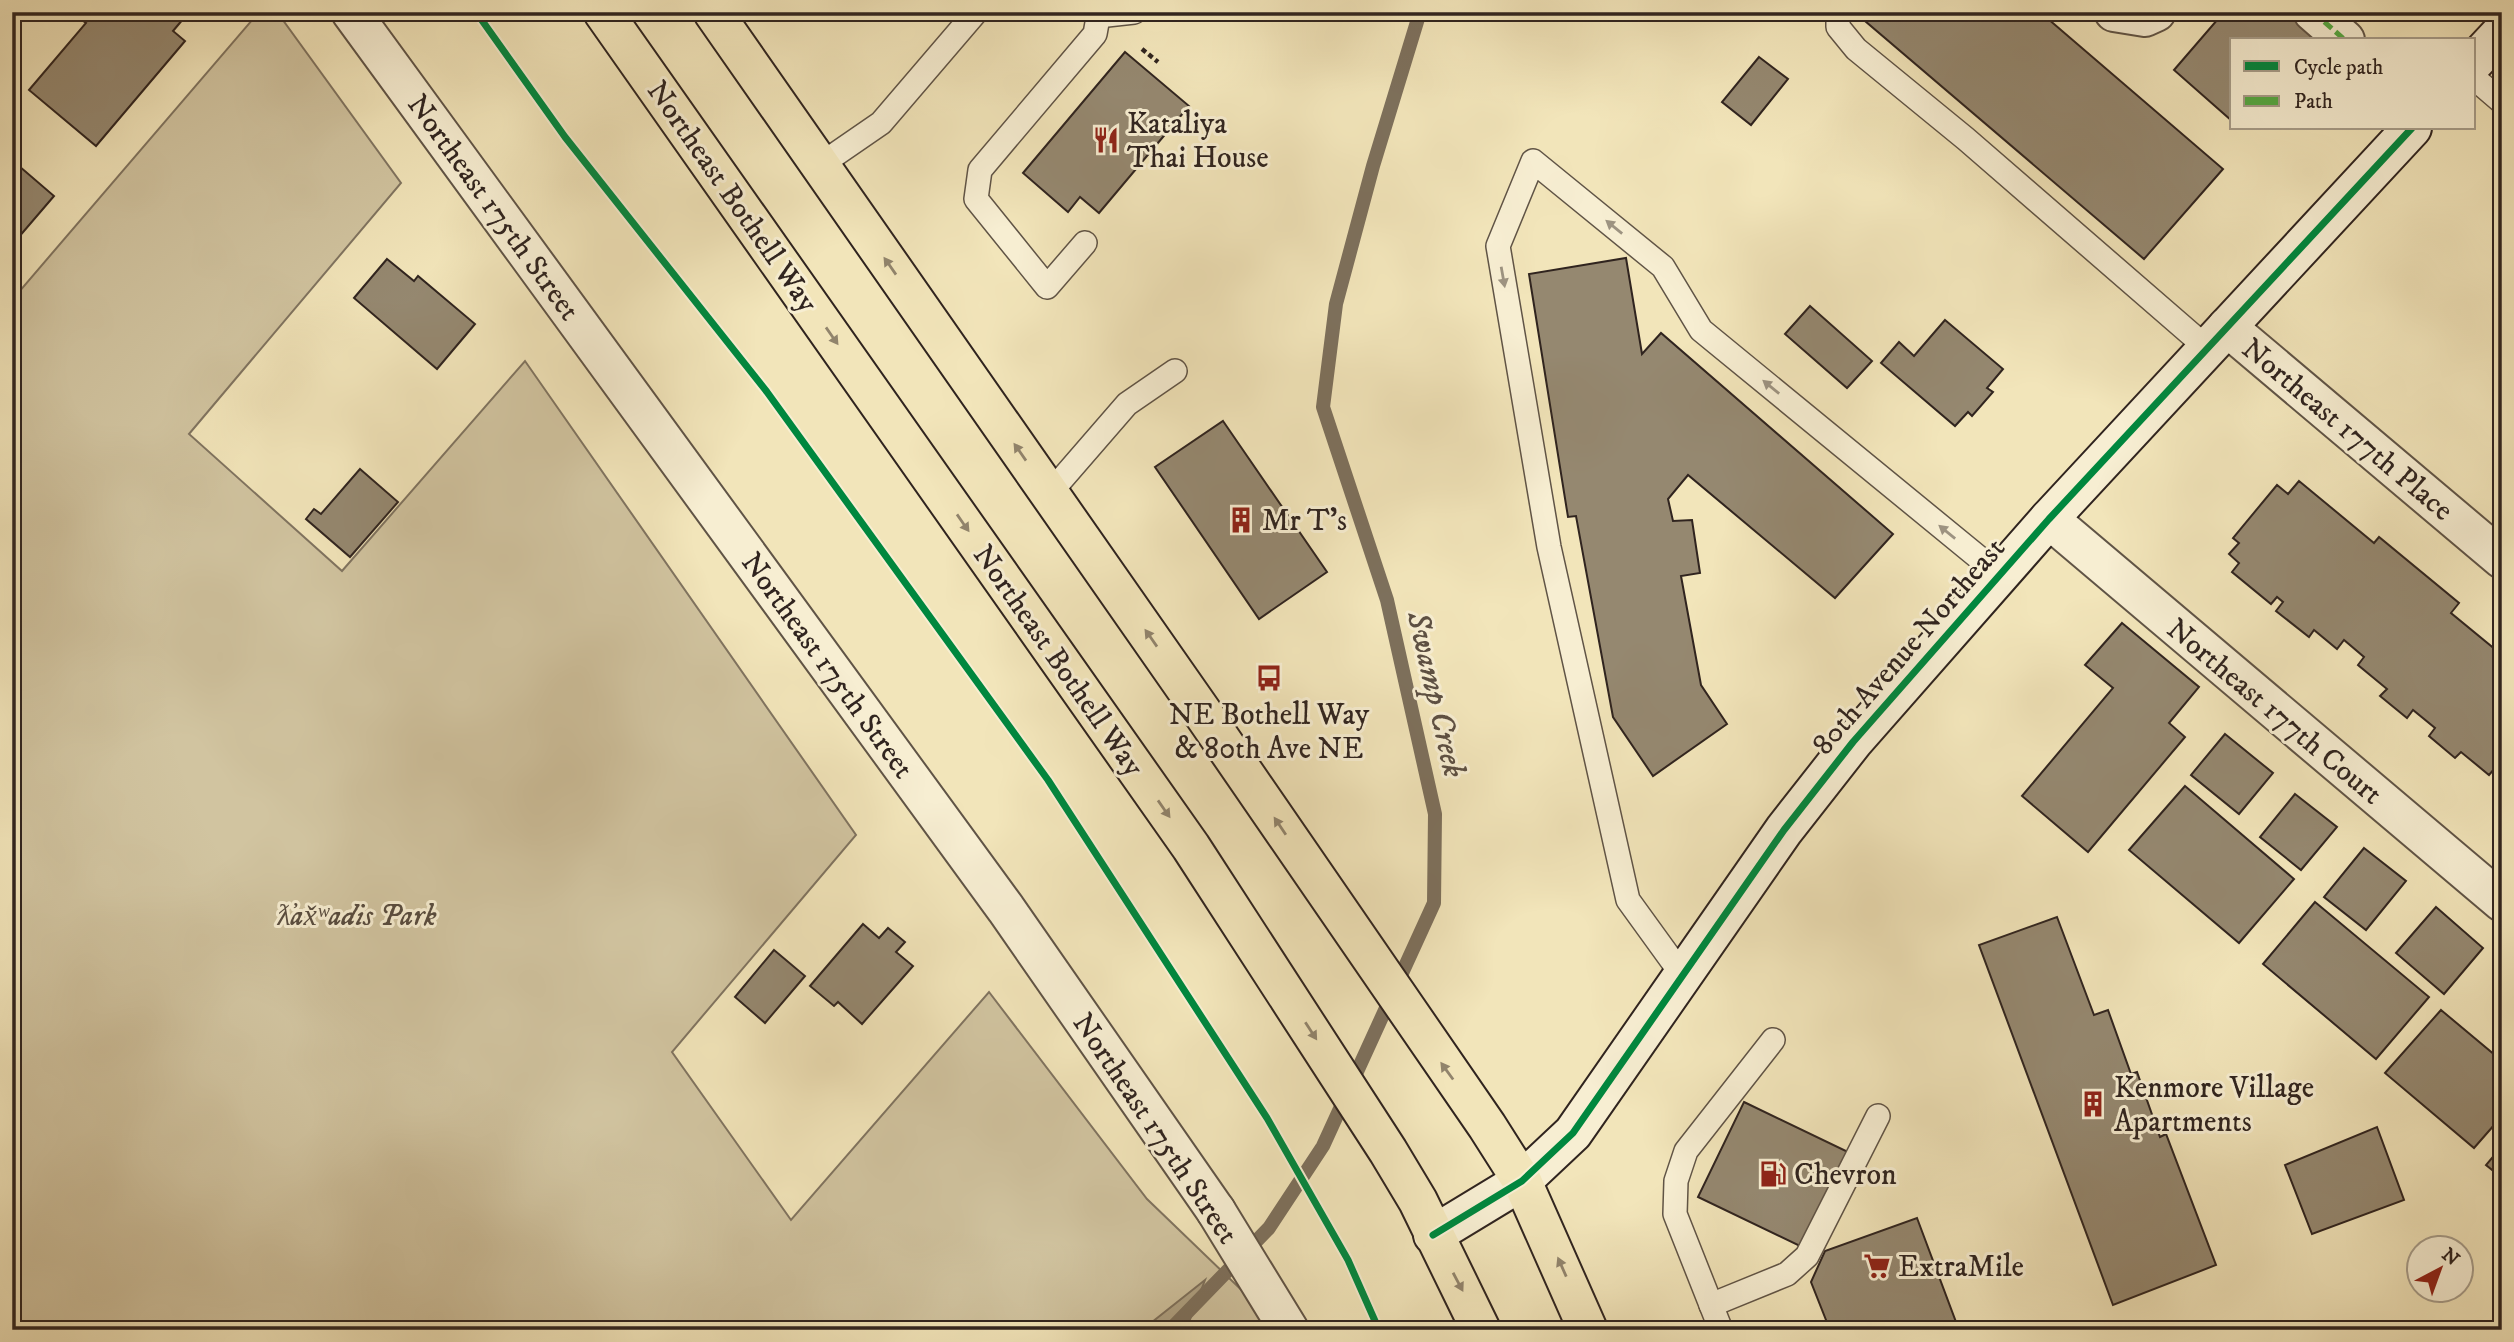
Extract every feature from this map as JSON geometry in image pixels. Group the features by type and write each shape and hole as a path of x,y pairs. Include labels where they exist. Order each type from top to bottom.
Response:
{"main road":[{"name":"Northeast Bothell Way","path":"603,12 1183,836 1274,973 1418,1201 1481,1330"},
{"path":"713,12 1487,1126 1522,1181 1588,1330"}],"street":[{"name":"Northeast 175th Street","path":"351,12 1006,909 1216,1211 1289,1330"},
{"path":"2114,12 2145,18 2156,12"},
{"path":"2312,12 2343,38"},
{"path":"2476,60 2502,32"},
{"name":"80th Avenue Northeast","path":"1433,1235 1522,1181 1573,1133 1784,830 1844,753 2049,519 2410,130"},
{"name":"Northeast 177th Place","path":"2217,338 2502,559"},
{"name":"Northeast 177th Court","path":"2049,519 2502,902"}],"lane":[{"path":"820,166 881,123 976,12"},
{"path":"1085,243 1047,287 976,199 981,170 1095,34 1099,14 1134,12"},
{"path":"1838,12 1838,27 1856,49 2217,338"},
{"path":"2476,80 2502,102"},
{"path":"1683,976 1628,900 1549,547 1498,246 1533,161 1663,267 1701,330 2000,575"},
{"path":"1049,494 1127,404 1175,371"},
{"path":"1721,1330 1675,1214 1676,1181 1686,1151 1773,1040"},
{"path":"1711,1305 1787,1274 1807,1256 1878,1116"}],"green space":[{"name":"ƛ̕ax̌ʷadis Park","path":"259,12 277,12 401,183 189,434 342,571 525,361 856,835 672,1052 791,1220 989,992 1147,1199 1283,1330 12,1330 12,300"}],"shaded area":[{"path":"1205,1280 1186,1330 1142,1330"}],"building":[{"path":"88,12 189,12 173,31 185,41 96,146 29,90 86,23 82,20"},
{"path":"1860,12 2040,12 2223,169 2144,259 1858,15"},
{"path":"2224,12 2291,12 2321,38 2230,38 2230,119 2174,70"},
{"name":"Kataliya Thai House","path":"1125,52 1189,106 1099,213 1080,197 1068,212 1023,173"},
{"path":"1759,57 1788,79 1751,125 1722,102"},
{"path":"12,160 54,196 12,245"},
{"path":"1626,258 1642,354 1661,333 1893,534 1835,598 1688,475 1668,499 1673,521 1692,520 1700,573 1681,576 1701,685 1727,724 1653,776 1613,717 1576,516 1568,517 1529,274"},
{"path":"387,259 414,281 418,276 475,324 437,369 354,298"},
{"path":"1810,306 1872,361 1847,388 1785,334"},
{"path":"1945,320 2003,369 1987,388 1993,392 1972,416 1968,412 1955,426 1881,363 1899,342 1914,356"},
{"name":"Mr T's","path":"1223,421 1327,572 1259,619 1155,467"},
{"path":"360,469 398,502 350,557 306,519 314,509 321,514"},
{"path":"2299,481 2374,543 2379,537 2459,603 2451,613 2502,655 2502,774 2495,768 2489,775 2461,752 2455,758 2429,736 2435,728 2413,710 2407,718 2380,696 2387,689 2358,665 2364,657 2344,640 2337,649 2314,630 2309,637 2276,611 2283,602 2277,597 2271,604 2232,572 2239,563 2229,554 2239,543 2233,538 2277,485 2288,494"},
{"path":"2122,623 2199,687 2169,723 2185,737 2088,852 2022,796 2113,688 2085,665"},
{"path":"2225,734 2273,773 2239,814 2191,775"},
{"path":"2185,786 2294,879 2239,943 2129,850"},
{"path":"2295,794 2337,827 2301,870 2260,837"},
{"path":"2364,848 2406,881 2366,930 2324,897"},
{"path":"2315,902 2429,997 2376,1059 2263,964"},
{"path":"2436,907 2483,948 2444,994 2396,953"},
{"name":"Kenmore Village Apartments","path":"2057,917 2094,1015 2108,1010 2131,1074 2137,1072 2160,1137 2166,1134 2216,1265 2113,1305 1979,945"},
{"path":"863,924 879,938 888,928 905,942 896,952 913,966 862,1024 838,1002 834,1006 810,986"},
{"path":"774,950 805,976 765,1023 735,997"},
{"path":"2441,1010 2502,1061 2502,1116 2474,1148 2385,1073"},
{"name":"Chevron","path":"1744,1102 1848,1152 1802,1247 1698,1197"},
{"path":"2377,1127 2404,1200 2312,1234 2285,1165"},
{"path":"2502,1146 2502,1178 2486,1165"},
{"name":"ExtraMile","path":"1917,1218 1959,1330 1830,1330 1811,1282 1825,1251"}],"waterway":[{"name":"Swamp Creek","path":"1170,1330 1269,1228 1323,1146 1434,903 1435,814 1387,600 1323,407 1336,304 1373,166 1420,12"}],"marked path":[{"path":"2114,12 2145,17 2156,12"},
{"path":"2313,12 2343,38"}],"cycle path":[{"path":"476,12 565,137 767,392 1048,780 1267,1118 1348,1260 1379,1330"},
{"path":"1433,1235 1522,1181 1573,1133 1784,830 1853,742 2049,519 2410,130"}],"place":[{"name":"Kataliya Thai House","path":"1106,140"},
{"name":"Mr T's","path":"1241,520"},
{"name":"NE Bothell Way & 80th Ave NE","path":"1269,678"},
{"name":"Kenmore Village Apartments","path":"2093,1104"},
{"name":"Chevron","path":"1773,1174"},
{"name":"ExtraMile","path":"1877,1266"}]}
